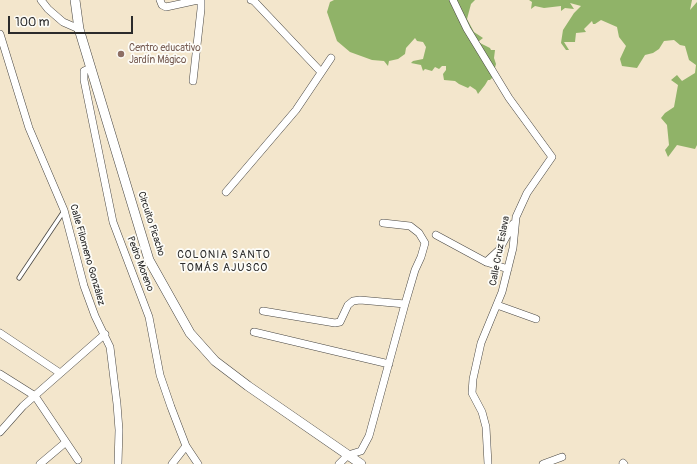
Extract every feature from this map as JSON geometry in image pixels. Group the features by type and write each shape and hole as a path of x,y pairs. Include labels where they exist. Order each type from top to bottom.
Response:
{"main road":[{"name":"Circuito Picacho","path":"74,0 79,30 150,260 190,333 215,361 248,386 361,464"}],"street":[{"path":"41,0 48,9 63,22 79,30"},
{"path":"160,0 162,5 166,7 200,0 201,9 193,81"},
{"path":"251,0 254,1 320,72"},
{"name":"Calle Cruz Eslava","path":"453,0 467,29 509,98 552,157 526,193 516,217 512,248 502,292 482,343 473,379 472,393 482,412 486,427 488,464"},
{"name":"Calle Filomeno González","path":"0,34 29,128 64,210 84,286 95,316 110,347 119,430 118,464"},
{"path":"226,192 296,110 320,72 331,58"},
{"name":"Pedro Moreno","path":"91,68 84,71 84,80 113,222 149,317 160,375 186,446 198,464"},
{"path":"486,262 500,250 516,217"},
{"path":"339,464 348,455 360,451 369,436 405,304 425,243 419,233 410,226 383,223"},
{"path":"436,235 486,262 508,269"},
{"path":"262,311 334,323 340,322 348,305 353,301 360,300 405,304"},
{"path":"497,305 536,320"},
{"path":"254,332 389,364"},
{"path":"0,333 60,373"},
{"path":"0,432 23,406 105,334"},
{"path":"0,374 35,396 78,460"},
{"path":"40,464 66,442"},
{"path":"172,464 186,446"},
{"path":"543,464 562,457"}],"lane":[{"path":"19,278 64,210"}],"green space":[{"path":"334,0 475,0 471,4 467,19 474,32 483,38 478,42 491,50 495,50 494,58 496,64 492,78 488,80 478,94 476,90 470,86 468,88 455,81 444,80 443,74 446,70 446,66 442,66 439,69 435,67 432,71 425,69 423,71 421,65 411,63 413,61 423,59 426,47 423,42 417,41 415,38 406,48 405,54 398,59 389,61 388,66 384,61 372,60 350,52 337,41 327,12 330,2"},
{"path":"529,0 692,0 690,10 697,2 697,145 695,149 677,145 668,157 665,150 669,145 667,125 661,118 665,113 674,107 678,85 671,80 677,75 682,81 695,73 696,65 689,60 685,46 680,45 674,40 664,41 659,49 653,53 645,55 637,68 622,66 620,59 626,46 619,37 617,27 601,20 595,24 593,24 592,21 584,29 586,32 576,33 575,42 564,42 569,50 566,50 561,43 563,30 574,13 581,6 570,3 574,9 565,8 561,11 561,6 544,8 535,6 531,9 532,2"}],"place":[{"name":"Centro educativo Jardín Mágico","path":"121,54"}],"district":[{"name":"COLONIA SANTO TOMÁS AJUSCO","path":"224,261"}]}
